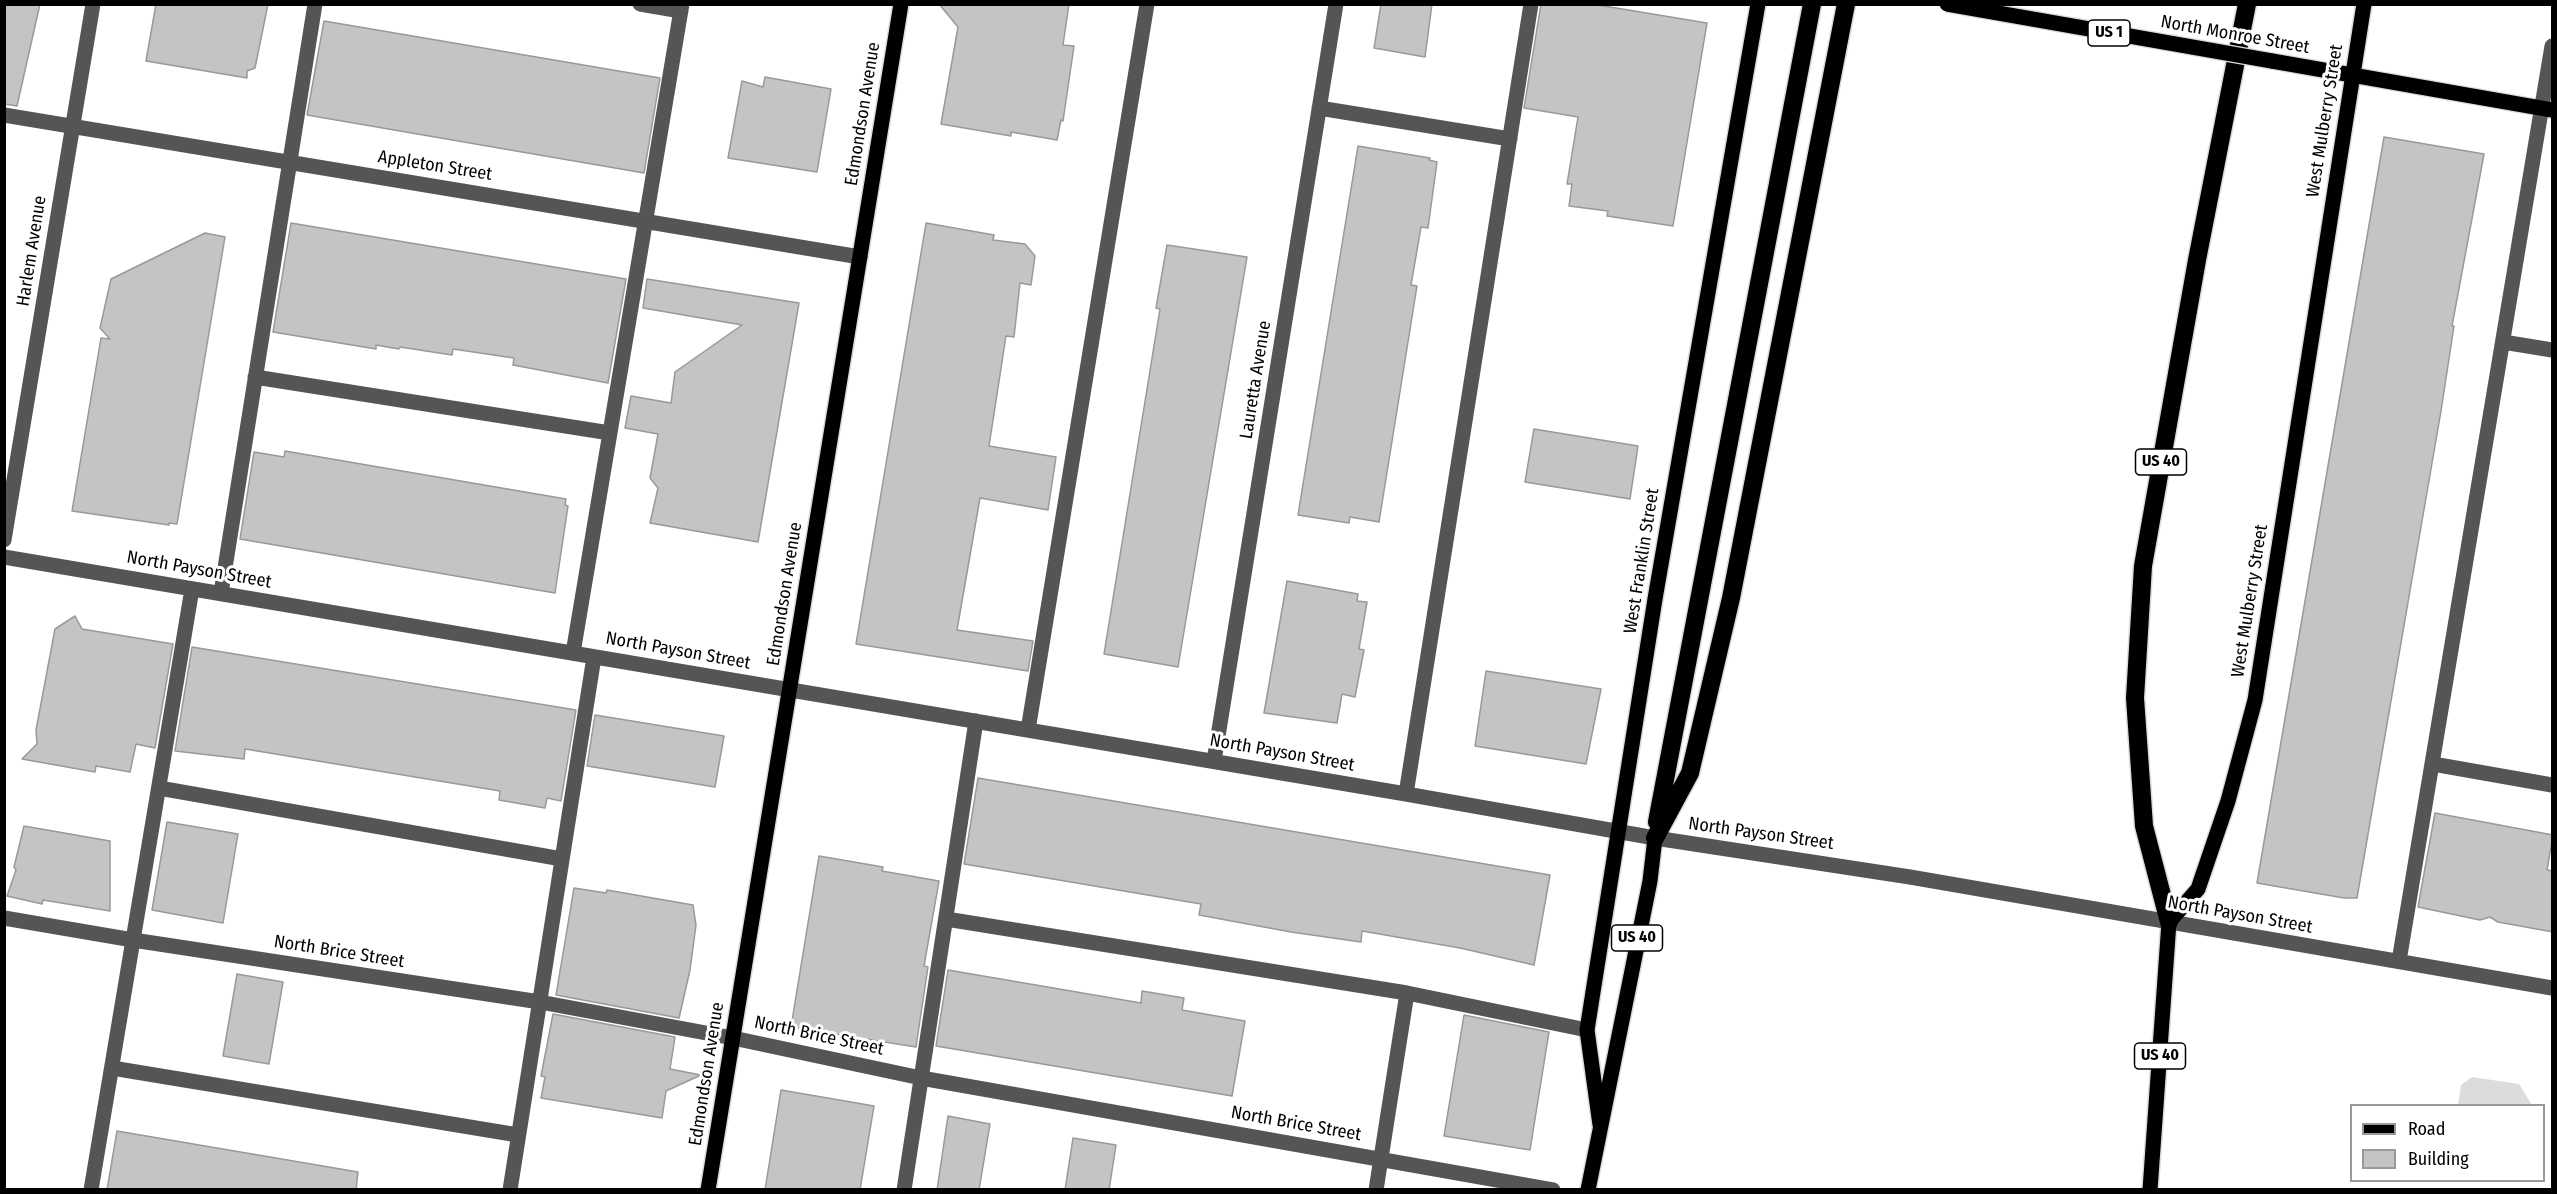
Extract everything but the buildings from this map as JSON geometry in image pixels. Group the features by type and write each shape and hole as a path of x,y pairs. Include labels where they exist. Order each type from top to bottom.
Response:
{"highway":[{"name":"US 40","path":"1655,838 1812,4"},
{"path":"1655,838 1690,772 1721,642 1846,4"},
{"name":"US 40","path":"2169,922 2144,826 2135,698 2143,566 2197,260 2247,4"}],"main road":[{"name":"Edmondson Avenue","path":"708,1190 901,4"},
{"name":"West Franklin Street","path":"1600,1125 1587,1030 1657,587 1758,4"},
{"name":"North Monroe Street","path":"1947,4 2548,109"},
{"name":"West Mulberry Street","path":"2169,922 2198,889 2228,801 2254,700 2364,4"},
{"name":"West Franklin Street","path":"1588,1190 1650,881 1655,838"},
{"name":"US 40","path":"2151,1190 2169,922"}],"street":[{"name":"Harlem Avenue","path":"4,540 93,4"},
{"path":"220,593 315,4"},
{"path":"573,653 682,8 640,4"},
{"path":"1028,730 1147,4"},
{"name":"Lauretta Avenue","path":"1214,761 1336,4"},
{"path":"1406,794 1531,4"},
{"path":"2399,962 2503,342 2548,109 2553,46"},
{"path":"1320,108 1510,139"},
{"name":"Appleton Street","path":"4,115 860,257"},
{"path":"2503,342 2553,350"},
{"path":"255,377 610,433"},
{"name":"North Payson Street","path":"4,557 1214,761 1655,838 1898,875 2553,988"},
{"path":"91,1190 192,589"},
{"path":"510,1190 594,657"},
{"path":"904,1190 976,721"},
{"path":"2433,764 2553,785"},
{"path":"159,788 562,859"},
{"name":"North Brice Street","path":"4,918 540,1002 733,1038 921,1078 1553,1190"},
{"path":"946,919 1407,993 1587,1030"},
{"path":"1376,1190 1407,993"},
{"path":"112,1068 518,1134"}],"shaded area":[{"path":"2472,1077 2519,1084 2531,1104 2458,1104 2461,1085"}]}
